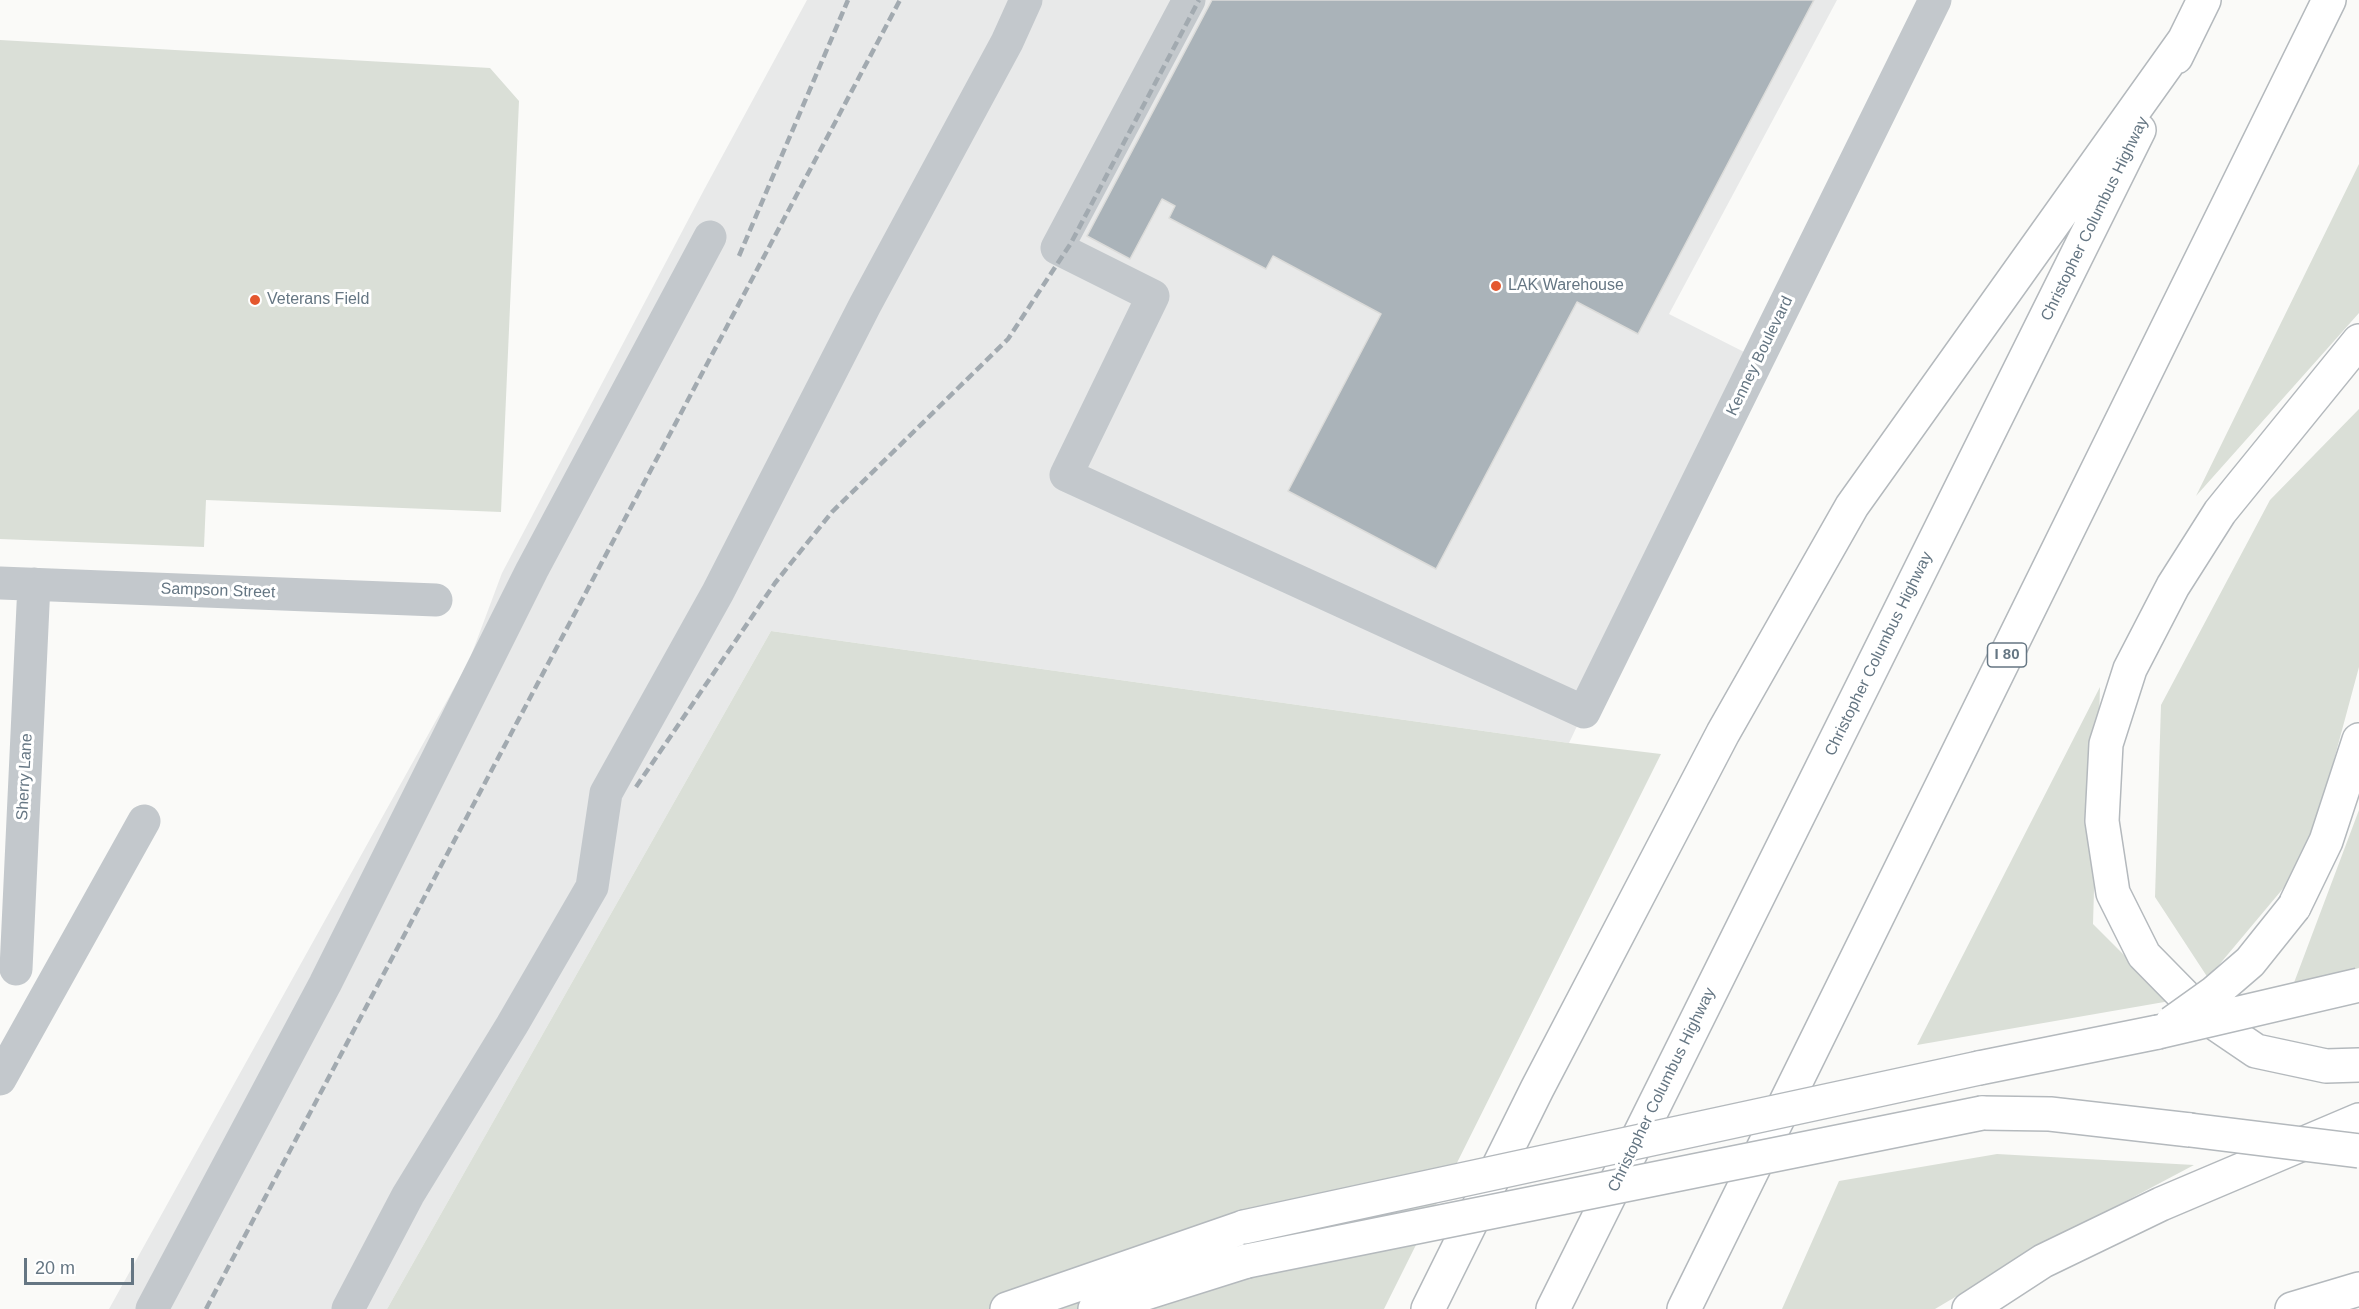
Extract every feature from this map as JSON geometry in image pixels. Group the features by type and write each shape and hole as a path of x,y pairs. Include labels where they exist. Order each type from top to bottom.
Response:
{"highway":[{"name":"Christopher Columbus Highway","path":"1553,1309 2204,0"},
{"name":"I 80","path":"1683,1309 2330,0"},
{"path":"1428,1309 1537,1089 1722,733 1852,506 2185,39"},
{"path":"2359,341 2220,512 2173,586 2130,669 2106,744 2102,820 2113,893 2144,955 2203,1015 2256,1051 2326,1066 2359,1065"},
{"path":"2158,1032 2214,993 2250,962 2294,907 2326,841 2359,740"},
{"path":"1007,1309 1244,1227 1979,1068 2158,1032 2359,985"},
{"path":"1095,1309 1247,1261 1982,1113 2050,1114 2359,1151"},
{"path":"1969,1309 2054,1255 2161,1204 2359,1120"},
{"path":"2292,1309 2359,1289"}],"street":[{"path":"348,1309 408,1196 512,1025 592,887 606,793 717,592 865,305 1007,42 1026,0"},
{"name":"Kenney Boulevard","path":"1189,0 1057,248 1153,296 1066,475 1584,712 1935,0"},
{"path":"152,1309 325,984 532,570 710,237"},
{"name":"Sampson Street","path":"0,583 436,600"},
{"name":"Sherry Lane","path":"8,969 34,584"},
{"path":"0,1079 144,821"},
{"path":"8,969 60,972"}],"shaded area":[{"path":"807,0 1837,0 1669,314 1752,356 1569,743 771,631 387,1309 109,1309 469,661 502,573"},
{"name":"Veterans Field","path":"0,40 490,68 519,101 501,512 206,500 204,547 0,539"},
{"path":"2359,164 2359,313 2196,496"},
{"path":"2359,409 2359,667 2307,860 2208,978 2155,897 2161,705 2270,500"},
{"path":"771,631 1661,754 1384,1309 387,1309"},
{"path":"2100,687 2093,924 2170,1001 1917,1045"},
{"path":"2359,810 2359,968 2292,988"},
{"path":"1997,1154 2194,1165 2041,1246 1935,1309 1782,1309 1839,1181"}],"building":[{"name":"LAK Warehouse","path":"1212,0 1814,0 1638,334 1577,302 1436,569 1288,491 1381,314 1273,256 1266,269 1169,218 1175,206 1162,199 1130,259 1087,236"}],"railway":[{"path":"739,256 848,0"},
{"path":"206,1309 900,0"},
{"path":"636,787 775,583 832,512 1008,339 1071,243 1199,0"}],"place":[{"name":"LAK Warehouse","path":"1496,286"},
{"name":"Veterans Field","path":"255,300"}]}
